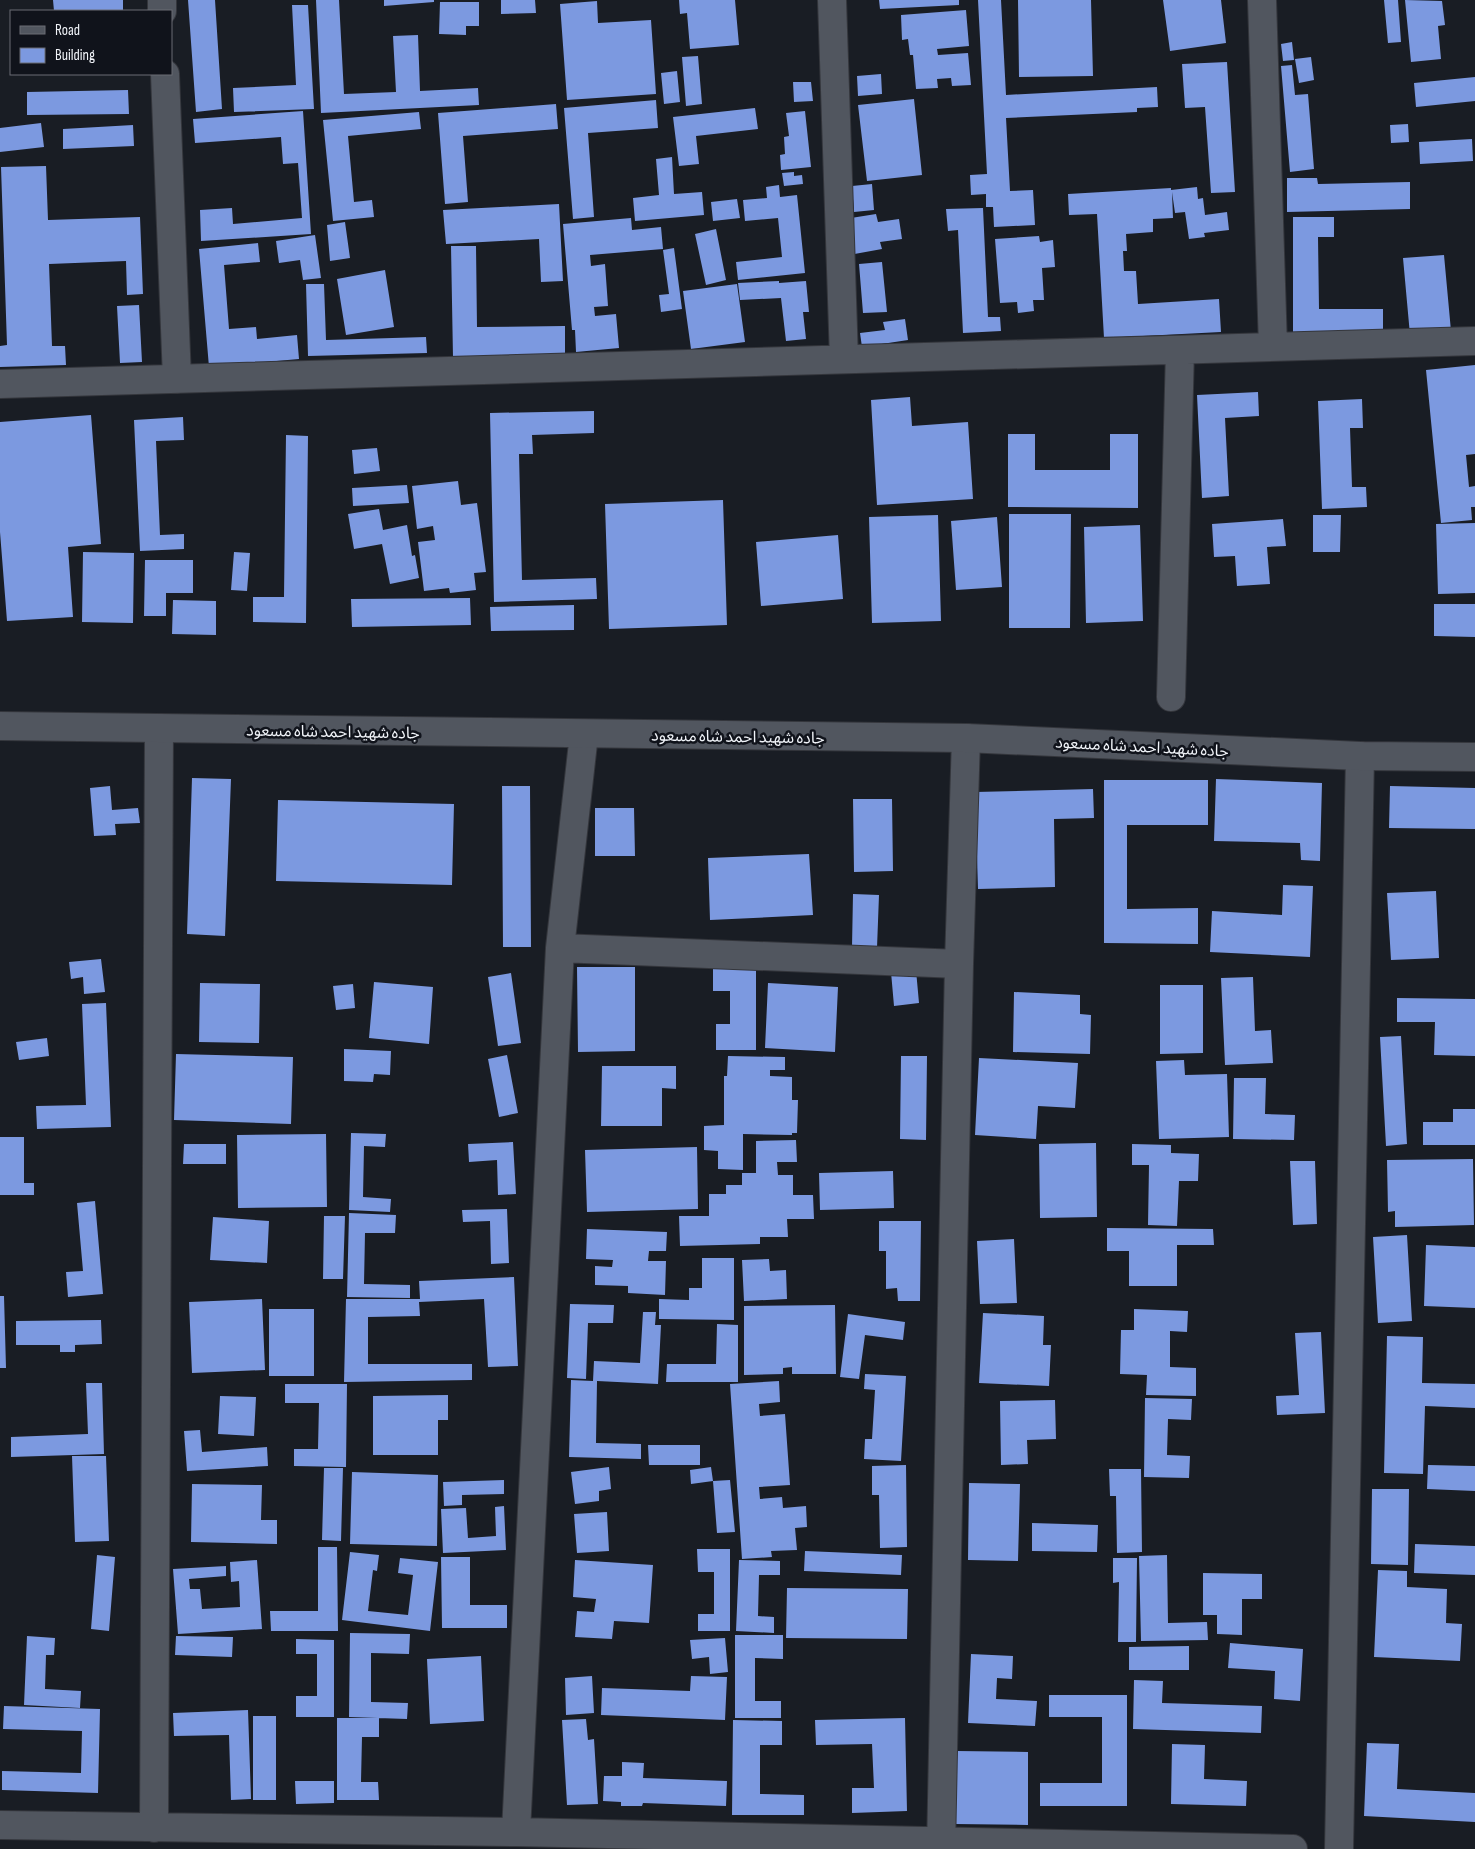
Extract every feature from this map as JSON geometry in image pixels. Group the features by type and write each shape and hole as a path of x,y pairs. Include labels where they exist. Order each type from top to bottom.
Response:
{"street":[{"path":"832,0 844,360"},
{"path":"1262,0 1273,347"},
{"path":"165,75 177,379"},
{"path":"0,384 1475,341"},
{"path":"1171,697 1180,350"},
{"name":"جاده شهيد احمد شاه مسعود","path":"0,726 966,738 1360,756 1475,758"},
{"path":"154,1828 159,728"},
{"path":"516,1832 560,948 584,734"},
{"path":"941,1846 959,964 966,738"},
{"path":"1338,1849 1360,756"},
{"path":"560,948 959,964"},
{"path":"0,1825 516,1832 941,1846 1293,1849"}],"building":[{"path":"53,0 123,0 123,10 54,10"},
{"path":"188,0 215,0 222,109 196,112"},
{"path":"316,0 339,0 344,94 396,92 393,36 418,35 420,91 478,88 479,105 321,113"},
{"path":"384,0 434,0 434,2 384,6"},
{"path":"501,0 535,0 536,13 501,14"},
{"path":"679,0 735,0 739,45 690,49 687,13 680,14"},
{"path":"879,0 959,0 959,5 880,9"},
{"path":"978,0 1001,0 1006,95 1157,87 1158,107 1137,108 1137,112 1006,118 1010,191 1033,190 1035,225 994,227 993,207 986,207 986,194 971,195 970,175 987,174"},
{"path":"1018,0 1091,0 1093,76 1019,77"},
{"path":"1163,0 1221,0 1226,43 1170,51"},
{"path":"1384,0 1398,0 1401,42 1388,43"},
{"path":"1405,0 1442,1 1445,25 1438,26 1441,59 1411,62"},
{"path":"597,1 598,23 651,20 656,94 567,100 560,4"},
{"path":"440,2 479,2 479,26 466,26 466,35 439,34"},
{"path":"292,5 308,5 314,109 234,112 233,88 296,85"},
{"path":"966,10 969,46 937,49 938,55 968,53 971,85 952,86 951,78 937,79 938,88 916,89 913,55 910,55 908,39 902,40 901,15"},
{"path":"1292,42 1294,60 1283,61 1281,44"},
{"path":"698,56 702,104 686,106 682,57"},
{"path":"1311,57 1314,80 1299,83 1295,59"},
{"path":"1227,62 1235,192 1211,193 1205,107 1185,108 1182,64"},
{"path":"1292,65 1295,95 1308,94 1314,169 1290,172 1281,66"},
{"path":"677,71 680,102 664,104 661,73"},
{"path":"881,74 882,94 858,96 857,76"},
{"path":"1475,77 1475,101 1416,107 1414,83"},
{"path":"793,82 811,82 813,101 794,102"},
{"path":"128,90 129,114 27,115 27,92"},
{"path":"914,99 922,175 867,181 858,105"},
{"path":"656,100 658,128 588,133 594,217 573,219 564,108"},
{"path":"556,104 558,129 463,136 468,202 445,204 438,113"},
{"path":"755,108 758,129 696,136 699,164 679,166 673,117"},
{"path":"303,111 311,234 201,241 200,210 232,208 233,224 302,218 298,163 283,164 281,137 195,143 193,119"},
{"path":"805,111 811,167 781,170 780,155 785,154 784,137 789,136 786,113"},
{"path":"419,112 421,129 348,136 354,202 372,200 374,217 333,221 323,120"},
{"path":"41,123 44,147 0,152 0,128"},
{"path":"1408,124 1409,142 1391,143 1390,125"},
{"path":"133,125 134,146 63,149 63,129"},
{"path":"1472,139 1473,161 1420,164 1419,142"},
{"path":"672,157 674,194 702,192 704,215 635,221 633,198 659,195 656,159"},
{"path":"46,166 48,220 140,217 143,294 127,295 126,261 49,264 52,346 65,346 66,365 0,367 0,346 7,345 1,167"},
{"path":"794,172 794,176 802,175 803,184 784,186 782,173"},
{"path":"1287,178 1317,178 1318,184 1410,182 1410,209 1287,212"},
{"path":"872,184 874,210 854,212 852,186"},
{"path":"779,185 780,197 797,195 805,273 738,280 736,262 782,257 778,218 745,221 743,200 767,198 766,187"},
{"path":"1197,187 1198,199 1203,198 1205,215 1227,212 1229,230 1204,233 1205,237 1189,239 1185,212 1175,213 1172,192 1173,218 1153,219 1153,232 1126,234 1127,251 1123,251 1124,271 1136,271 1138,304 1219,299 1221,332 1104,338 1097,214 1069,215 1068,194 1171,188 1171,190"},
{"path":"737,199 740,218 713,221 711,202"},
{"path":"559,204 563,281 541,282 539,239 446,244 443,210"},
{"path":"983,208 988,317 1000,317 1001,331 963,333 958,230 948,231 946,209"},
{"path":"876,214 878,222 899,219 902,239 880,242 882,249 849,255 851,218"},
{"path":"1293,217 1334,217 1334,237 1318,237 1319,309 1383,309 1383,333 1293,333"},
{"path":"631,218 632,230 661,227 663,249 590,255 591,266 605,264 608,306 594,307 595,316 616,314 619,348 576,352 575,330 572,330 563,224"},
{"path":"345,222 350,258 330,261 327,225"},
{"path":"716,229 726,280 706,285 695,234"},
{"path":"315,235 321,278 303,280 300,260 279,263 276,241"},
{"path":"1039,236 1040,242 1053,240 1055,267 1042,268 1044,300 1033,300 1034,311 1018,313 1017,302 1000,303 995,239"},
{"path":"258,243 260,262 224,265 229,329 256,327 257,339 297,335 299,359 209,367 199,249"},
{"path":"451,246 476,246 477,327 565,326 565,357 453,358"},
{"path":"674,248 682,309 661,312 659,295 669,294 663,250"},
{"path":"1444,255 1451,331 1410,335 1403,258"},
{"path":"882,262 887,312 863,313 859,264"},
{"path":"385,270 394,327 346,335 337,279"},
{"path":"779,281 779,283 806,281 809,312 803,312 806,339 786,341 781,298 740,300 738,283"},
{"path":"306,284 324,284 326,340 426,337 427,353 308,356"},
{"path":"737,284 745,342 691,349 683,291"},
{"path":"139,305 142,362 120,363 117,306"},
{"path":"905,319 908,340 862,347 860,333 885,330 883,322"},
{"path":"1475,365 1475,454 1466,455 1469,487 1475,486 1475,507 1471,507 1472,520 1441,523 1426,370"},
{"path":"1258,392 1259,416 1225,418 1229,496 1202,498 1197,395"},
{"path":"910,397 912,426 968,422 973,499 877,505 871,400"},
{"path":"1362,399 1363,428 1350,428 1352,487 1366,487 1367,507 1322,509 1318,401"},
{"path":"594,411 594,433 532,435 533,454 519,454 522,580 596,578 597,599 494,602 490,413"},
{"path":"91,415 101,544 68,547 73,617 7,621 0,532 0,422"},
{"path":"183,417 184,440 156,441 160,535 184,534 184,549 140,551 134,420"},
{"path":"1008,434 1035,434 1035,470 1110,470 1110,434 1138,434 1138,508 1008,507"},
{"path":"286,435 308,436 306,623 253,622 253,597 284,597"},
{"path":"377,448 380,471 354,474 352,450"},
{"path":"458,481 461,505 477,503 486,572 474,573 476,590 450,593 449,588 424,591 418,542 435,540 433,526 417,529 412,486"},
{"path":"407,485 409,503 353,506 352,488"},
{"path":"723,500 727,625 609,629 605,504"},
{"path":"379,509 383,530 407,525 412,556 415,555 419,578 390,584 382,544 354,549 348,514"},
{"path":"1009,514 1071,514 1070,628 1009,628"},
{"path":"938,515 941,621 872,623 869,517"},
{"path":"1313,515 1341,515 1340,552 1313,552"},
{"path":"997,517 1002,587 956,590 951,521"},
{"path":"1283,519 1286,546 1267,547 1270,584 1237,586 1235,556 1214,557 1212,524"},
{"path":"1475,523 1475,593 1438,594 1436,524"},
{"path":"1140,525 1143,621 1086,623 1084,527"},
{"path":"838,535 843,599 761,606 756,542"},
{"path":"83,552 134,553 133,623 82,622"},
{"path":"234,552 250,553 247,591 231,590"},
{"path":"145,560 193,560 193,593 166,593 166,616 144,616"},
{"path":"470,598 471,625 352,627 351,599"},
{"path":"173,600 216,601 216,635 172,634"},
{"path":"1434,604 1475,604 1475,637 1434,636"},
{"path":"574,605 574,630 491,631 490,607"},
{"path":"192,778 231,779 225,936 187,934"},
{"path":"1216,779 1322,783 1320,861 1301,860 1300,843 1214,841"},
{"path":"1104,780 1208,780 1208,825 1127,825 1127,909 1198,908 1198,944 1104,943"},
{"path":"110,786 112,810 138,808 140,823 115,824 116,835 94,836 90,788"},
{"path":"502,786 530,786 531,947 503,947"},
{"path":"1390,786 1475,788 1475,829 1389,828"},
{"path":"1093,789 1094,818 1054,819 1055,887 978,889 975,792"},
{"path":"853,799 892,799 893,871 854,872"},
{"path":"278,800 454,804 452,885 276,881"},
{"path":"595,808 634,808 635,856 595,856"},
{"path":"809,854 813,915 710,920 708,858"},
{"path":"1283,885 1313,886 1310,957 1210,952 1212,911 1282,915"},
{"path":"1436,891 1439,958 1391,960 1387,893"},
{"path":"853,894 879,895 877,948 852,947"},
{"path":"101,959 105,992 84,994 83,977 71,979 69,962"},
{"path":"713,965 756,965 756,1050 716,1050 716,1024 730,1024 730,991 713,991"},
{"path":"577,967 635,967 635,1051 578,1052"},
{"path":"916,970 919,1003 894,1006 891,972"},
{"path":"511,973 521,1043 498,1046 488,977"},
{"path":"1253,977 1255,1031 1271,1030 1273,1063 1225,1065 1221,978"},
{"path":"374,982 433,987 429,1044 369,1038"},
{"path":"200,983 260,984 259,1043 199,1042"},
{"path":"768,983 838,987 835,1052 765,1048"},
{"path":"353,984 355,1008 336,1010 333,986"},
{"path":"1160,985 1203,985 1203,1053 1160,1054"},
{"path":"1014,992 1080,995 1080,1014 1091,1015 1090,1054 1013,1052"},
{"path":"1397,998 1475,999 1475,1056 1434,1055 1435,1022 1397,1022"},
{"path":"106,1003 111,1127 37,1129 36,1106 86,1105 82,1004"},
{"path":"1401,1036 1407,1144 1386,1146 1380,1037"},
{"path":"47,1038 49,1056 19,1060 16,1042"},
{"path":"344,1049 391,1051 390,1075 374,1074 373,1082 344,1081"},
{"path":"176,1054 293,1057 291,1124 174,1120"},
{"path":"507,1055 518,1113 499,1117 488,1059"},
{"path":"728,1056 785,1057 785,1070 770,1070 770,1076 792,1077 792,1100 798,1100 797,1133 792,1133 792,1135 743,1134 743,1170 718,1169 718,1151 704,1150 704,1126 724,1125 724,1076 727,1076"},
{"path":"901,1056 927,1056 926,1140 900,1139"},
{"path":"979,1058 1078,1063 1075,1108 1038,1106 1036,1139 975,1135"},
{"path":"1184,1060 1185,1075 1227,1074 1229,1137 1159,1139 1156,1061"},
{"path":"602,1066 676,1066 676,1089 662,1088 662,1126 601,1126"},
{"path":"1234,1078 1266,1078 1265,1114 1295,1115 1294,1140 1233,1139"},
{"path":"1453,1109 1475,1109 1475,1145 1423,1145 1423,1122 1453,1122"},
{"path":"351,1133 386,1134 385,1147 364,1146 363,1197 391,1199 390,1212 349,1210"},
{"path":"326,1134 327,1207 238,1208 237,1135"},
{"path":"0,1137 24,1137 24,1183 34,1183 34,1195 0,1195"},
{"path":"796,1140 797,1162 777,1162 778,1175 793,1175 793,1195 813,1195 814,1219 787,1219 788,1237 760,1237 760,1244 680,1246 679,1216 709,1216 709,1194 726,1194 726,1185 742,1185 742,1173 756,1173 756,1141"},
{"path":"513,1142 516,1194 498,1195 497,1160 469,1162 468,1144"},
{"path":"1096,1143 1097,1217 1040,1218 1039,1144"},
{"path":"184,1144 226,1144 226,1164 183,1164"},
{"path":"1132,1144 1171,1145 1171,1153 1199,1154 1198,1181 1179,1181 1177,1226 1148,1225 1149,1165 1132,1165"},
{"path":"697,1147 698,1209 587,1212 585,1150"},
{"path":"1473,1159 1474,1225 1395,1227 1395,1211 1388,1212 1387,1160"},
{"path":"1290,1161 1315,1161 1317,1224 1293,1225"},
{"path":"893,1171 894,1208 820,1210 819,1173"},
{"path":"95,1201 103,1294 68,1297 66,1272 83,1271 77,1203"},
{"path":"507,1209 509,1263 491,1264 490,1221 463,1222 462,1210"},
{"path":"349,1213 396,1215 395,1233 365,1233 364,1284 410,1285 410,1298 347,1297"},
{"path":"324,1216 345,1216 343,1279 323,1279"},
{"path":"213,1217 269,1221 267,1263 210,1260"},
{"path":"879,1221 921,1221 920,1301 898,1301 897,1288 886,1289 886,1251 879,1251"},
{"path":"1107,1228 1213,1229 1214,1245 1177,1245 1177,1286 1129,1286 1129,1251 1107,1251"},
{"path":"587,1229 667,1232 666,1251 649,1251 648,1261 666,1261 665,1295 628,1293 628,1286 595,1285 595,1266 612,1267 613,1260 586,1259"},
{"path":"1407,1235 1412,1321 1378,1323 1373,1237"},
{"path":"1014,1239 1017,1303 980,1304 977,1241"},
{"path":"1426,1245 1475,1247 1475,1308 1424,1306"},
{"path":"702,1258 734,1258 734,1320 659,1319 659,1299 689,1300 689,1288 702,1288"},
{"path":"769,1259 770,1271 786,1270 787,1299 744,1301 742,1260"},
{"path":"514,1277 518,1366 488,1367 484,1299 419,1302 420,1316 368,1317 368,1364 472,1364 472,1380 344,1382 346,1299 420,1299 419,1281"},
{"path":"0,1296 4,1296 6,1368 0,1368"},
{"path":"262,1299 265,1370 192,1373 189,1302"},
{"path":"570,1304 614,1305 613,1323 588,1323 586,1379 567,1378"},
{"path":"835,1305 836,1374 792,1374 792,1367 783,1368 783,1374 744,1375 744,1306"},
{"path":"269,1309 314,1309 314,1376 269,1376"},
{"path":"1134,1309 1188,1311 1187,1332 1170,1331 1170,1367 1196,1368 1196,1396 1146,1395 1147,1375 1120,1374 1121,1330 1134,1330"},
{"path":"643,1312 656,1312 655,1325 661,1325 658,1384 597,1381 596,1443 641,1444 641,1459 569,1457 571,1380 593,1381 594,1361 640,1363"},
{"path":"983,1313 1044,1316 1043,1345 1051,1345 1049,1386 979,1383"},
{"path":"848,1314 905,1322 903,1340 865,1335 859,1379 840,1377"},
{"path":"101,1320 102,1344 75,1345 75,1352 60,1352 60,1345 16,1345 16,1321"},
{"path":"717,1324 738,1325 738,1382 666,1382 667,1364 716,1364"},
{"path":"1321,1332 1325,1413 1277,1415 1276,1396 1299,1395 1295,1333"},
{"path":"1387,1336 1423,1337 1422,1383 1475,1384 1475,1408 1425,1406 1423,1474 1384,1473"},
{"path":"865,1374 906,1376 901,1461 864,1459 865,1439 872,1439 875,1390 864,1389"},
{"path":"779,1381 780,1402 759,1404 760,1416 785,1414 790,1485 759,1487 760,1499 782,1497 783,1508 806,1506 807,1527 795,1528 797,1550 771,1551 772,1557 742,1559 730,1384"},
{"path":"86,1383 102,1383 104,1454 11,1457 11,1437 88,1434"},
{"path":"285,1384 347,1384 346,1467 294,1466 294,1449 318,1449 319,1403 285,1403"},
{"path":"448,1395 448,1420 438,1420 438,1455 373,1455 373,1396"},
{"path":"220,1396 256,1397 254,1436 218,1434"},
{"path":"1145,1398 1192,1399 1191,1420 1168,1419 1167,1455 1190,1456 1189,1478 1144,1477"},
{"path":"1055,1400 1056,1439 1027,1440 1028,1464 1001,1465 1000,1401"},
{"path":"200,1430 202,1452 267,1447 268,1466 187,1471 184,1431"},
{"path":"648,1445 700,1445 700,1465 649,1465"},
{"path":"72,1456 106,1456 109,1541 75,1542"},
{"path":"906,1465 907,1547 880,1548 879,1495 872,1495 872,1466"},
{"path":"1428,1465 1475,1466 1475,1491 1427,1489"},
{"path":"609,1467 611,1489 599,1491 599,1501 575,1504 571,1472"},
{"path":"711,1467 713,1481 691,1484 690,1470"},
{"path":"324,1468 343,1468 341,1541 322,1540"},
{"path":"1109,1469 1141,1469 1142,1552 1117,1553 1116,1496 1110,1496"},
{"path":"352,1472 438,1475 437,1546 350,1544"},
{"path":"504,1480 504,1494 462,1495 462,1505 444,1506 443,1482"},
{"path":"730,1480 735,1532 717,1533 713,1481"},
{"path":"969,1483 1020,1484 1018,1561 968,1560"},
{"path":"192,1484 262,1485 261,1520 277,1520 277,1544 191,1542"},
{"path":"1372,1489 1409,1489 1408,1565 1371,1564"},
{"path":"504,1506 506,1550 443,1553 441,1509 466,1508 468,1538 496,1536 495,1507"},
{"path":"607,1512 609,1551 577,1553 574,1514"},
{"path":"1032,1523 1098,1525 1097,1552 1032,1551"},
{"path":"1415,1544 1475,1546 1475,1575 1414,1573"},
{"path":"318,1547 337,1547 338,1631 271,1631 270,1611 318,1611"},
{"path":"697,1549 730,1549 730,1631 698,1631 698,1614 714,1614 714,1572 698,1572"},
{"path":"805,1551 902,1555 901,1575 804,1571"},
{"path":"350,1552 379,1555 377,1571 373,1570 368,1611 408,1615 413,1575 398,1573 400,1558 438,1562 430,1631 342,1620"},
{"path":"97,1555 115,1557 109,1631 91,1629"},
{"path":"1167,1555 1168,1623 1207,1622 1208,1640 1141,1641 1139,1556"},
{"path":"441,1557 470,1557 470,1605 507,1605 507,1628 442,1628"},
{"path":"1113,1558 1137,1558 1136,1642 1118,1642 1119,1582 1113,1583"},
{"path":"257,1560 262,1629 178,1634 173,1569 226,1566 226,1576 189,1579 190,1589 200,1589 202,1609 240,1607 239,1581 231,1582 230,1562"},
{"path":"575,1560 653,1565 649,1623 614,1621 612,1639 575,1637 577,1611 594,1612 596,1599 573,1597"},
{"path":"739,1560 780,1561 780,1575 759,1575 758,1616 774,1617 774,1633 736,1631"},
{"path":"1378,1570 1407,1571 1407,1587 1447,1589 1446,1623 1462,1624 1460,1661 1374,1657"},
{"path":"1203,1573 1262,1574 1262,1599 1242,1599 1242,1635 1217,1634 1217,1615 1203,1615"},
{"path":"787,1588 908,1589 907,1639 786,1638"},
{"path":"350,1633 410,1634 409,1654 371,1653 371,1702 408,1703 407,1719 349,1717"},
{"path":"735,1635 783,1635 783,1659 755,1658 755,1701 781,1701 781,1718 735,1718"},
{"path":"27,1636 55,1638 54,1655 46,1655 45,1689 81,1691 80,1708 24,1705"},
{"path":"176,1636 233,1637 232,1657 175,1655"},
{"path":"725,1638 728,1672 710,1674 709,1657 692,1659 690,1640"},
{"path":"296,1639 334,1640 334,1717 296,1717 296,1696 317,1696 317,1654 296,1654"},
{"path":"1230,1643 1303,1649 1300,1701 1274,1699 1275,1671 1228,1668"},
{"path":"1189,1646 1189,1670 1129,1670 1129,1647"},
{"path":"971,1654 1013,1656 1012,1679 997,1678 996,1699 1037,1701 1035,1726 968,1723"},
{"path":"481,1656 484,1721 430,1724 427,1659"},
{"path":"592,1676 594,1713 566,1715 565,1678"},
{"path":"691,1676 727,1677 725,1720 601,1715 602,1688 690,1691"},
{"path":"1134,1680 1163,1681 1162,1703 1262,1706 1261,1733 1133,1729"},
{"path":"1049,1695 1127,1695 1127,1806 1040,1806 1040,1783 1102,1783 1102,1717 1049,1717"},
{"path":"4,1706 100,1709 98,1793 2,1790 2,1771 81,1773 82,1731 3,1729"},
{"path":"248,1710 251,1799 231,1800 229,1735 174,1736 173,1713"},
{"path":"253,1716 276,1716 276,1800 253,1800"},
{"path":"337,1718 379,1718 379,1737 362,1737 361,1782 378,1782 379,1800 337,1800"},
{"path":"905,1718 907,1811 852,1813 852,1788 874,1788 872,1744 816,1745 815,1720"},
{"path":"586,1719 588,1740 594,1739 598,1804 567,1805 562,1720"},
{"path":"733,1720 782,1721 782,1745 760,1745 760,1794 804,1795 804,1815 732,1815"},
{"path":"1367,1743 1399,1744 1397,1789 1475,1793 1475,1822 1364,1816"},
{"path":"1172,1744 1205,1745 1204,1779 1247,1781 1246,1806 1171,1804"},
{"path":"956,1751 1028,1752 1028,1825 955,1824"},
{"path":"622,1762 644,1763 643,1778 727,1781 726,1806 643,1803 642,1806 621,1806 621,1802 603,1801 604,1776 622,1776"},
{"path":"295,1781 334,1781 334,1803 296,1804"}]}
